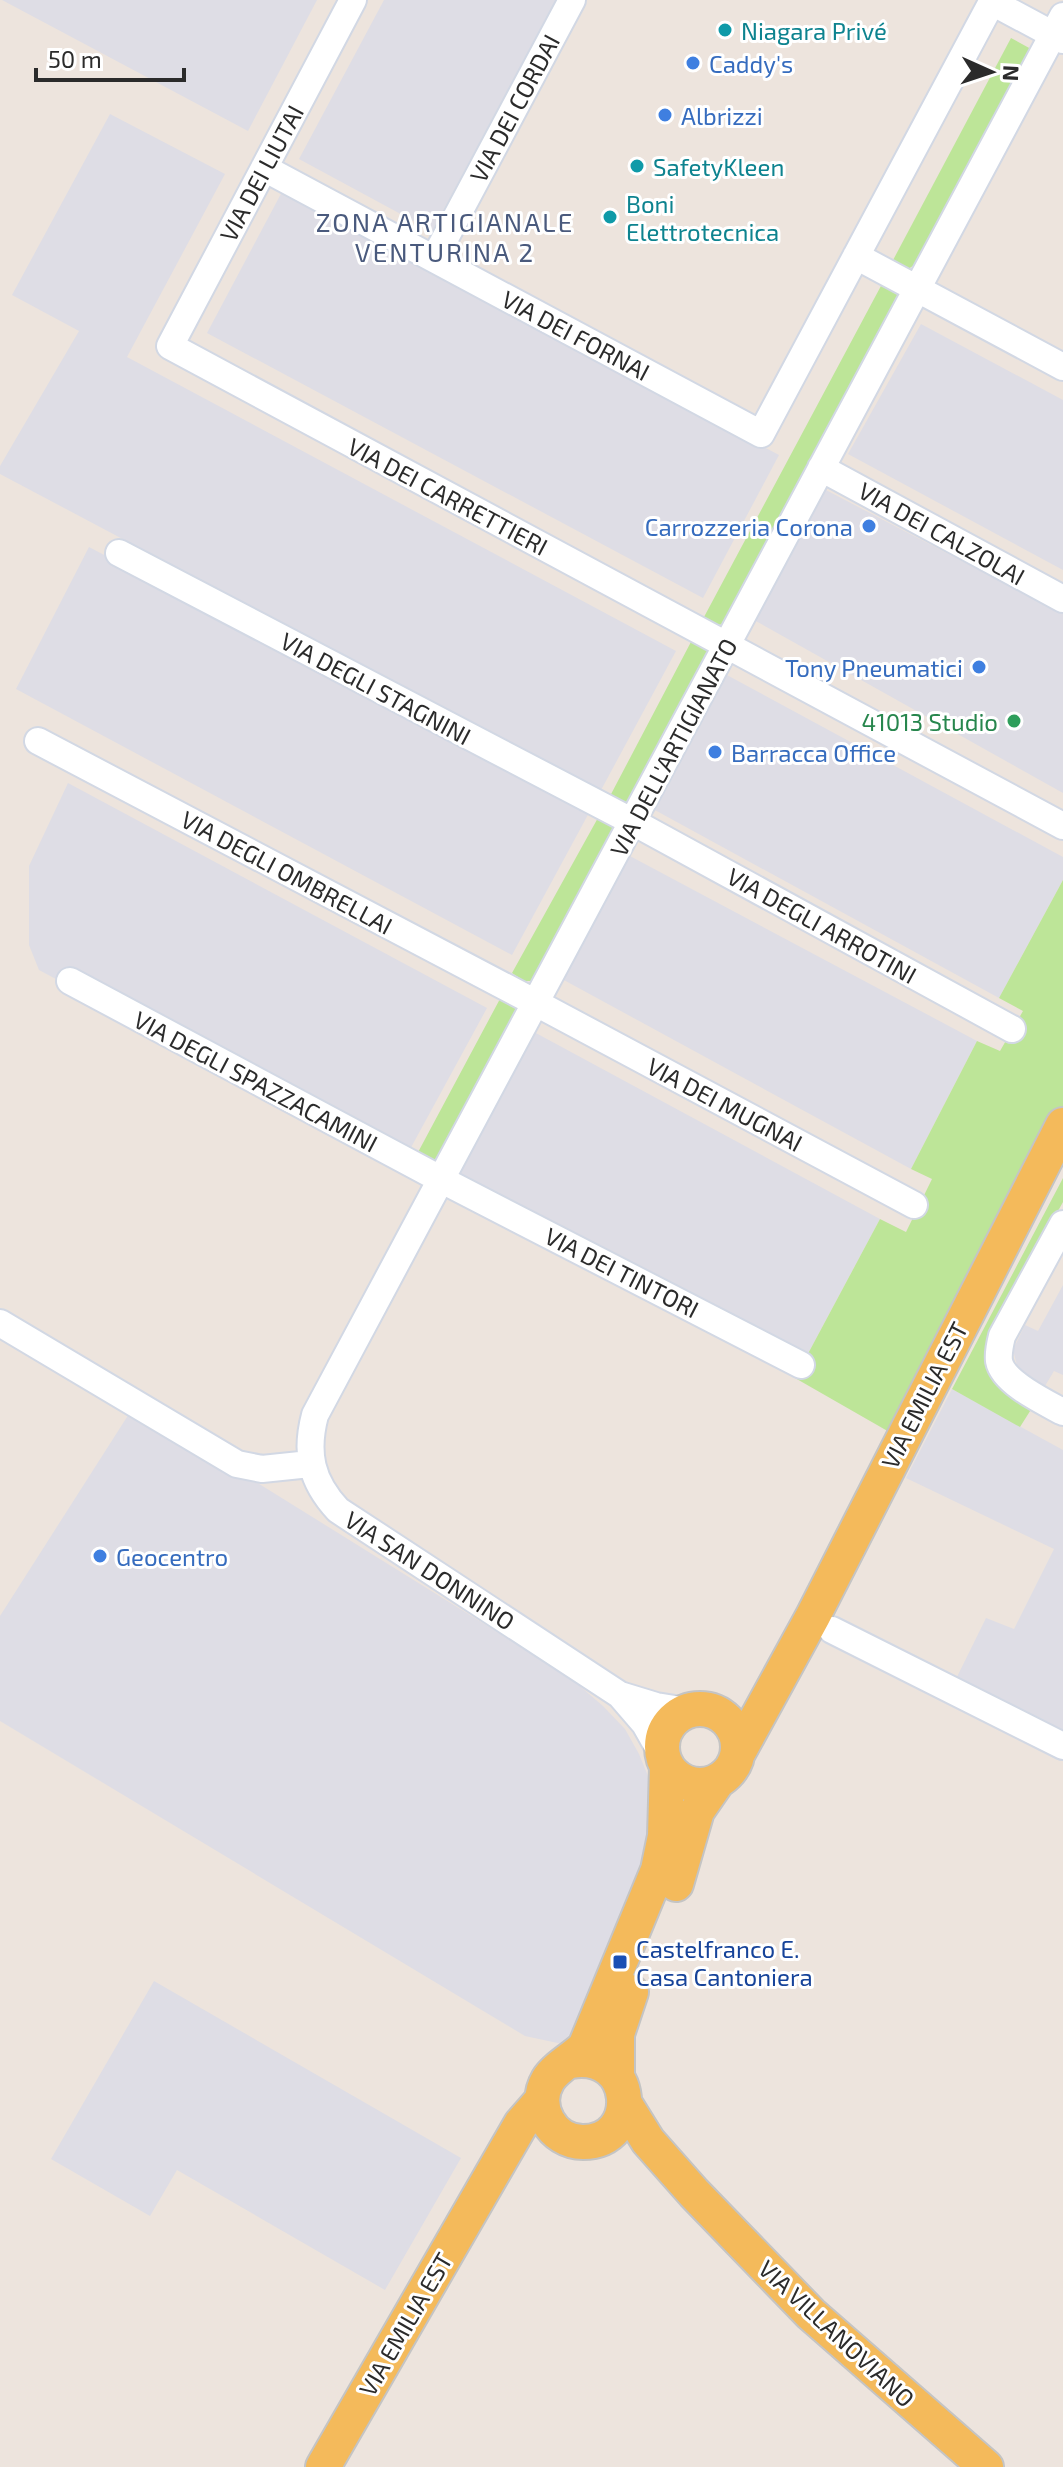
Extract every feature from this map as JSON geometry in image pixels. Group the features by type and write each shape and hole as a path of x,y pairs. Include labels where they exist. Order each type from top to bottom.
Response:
{"main road":[{"name":"VIA EMILIA EST","path":"487,2182 527,2153 613,2130 623,2114 617,2034 675,1884 697,1811 717,1782 731,1770 813,1616 1063,1125"},
{"name":"VIA EMILIA EST","path":"323,2467 521,2124 542,2100 547,2080 585,2047 658,1870 665,1836 664,1733 670,1723 692,1710 729,1699 785,1664"},
{"path":"692,1710 719,1714 728,1721 738,1741 738,1753"},
{"path":"664,1760 678,1779 693,1785 717,1782"},
{"path":"571,2061 596,2061 621,2090"},
{"name":"VIA VILLANOVIANO","path":"621,2090 648,2141 811,2314 986,2467"},
{"path":"542,2100 548,2122 581,2139"},
{"name":"VIA VILLANOVIANO","path":"581,2139 694,2193"}],"street":[{"name":"VIA DEI LIUTAI","path":"170,346 353,0"},
{"name":"VIA DEI CORDAI","path":"434,259 572,0"},
{"path":"1060,31 992,1 856,256 1063,367"},
{"name":"VIA DELL'ARTIGIANATO","path":"310,1464 310,1433 315,1415 916,290 1060,31"},
{"name":"VIA DEI FORNAI","path":"264,168 761,434 856,256"},
{"name":"VIA DEI CARRETTIERI","path":"170,346 1063,826"},
{"name":"VIA DEI CALZOLAI","path":"821,468 1063,599"},
{"name":"VIA DEGLI STAGNINI","path":"119,553 633,822"},
{"name":"VIA DEGLI OMBRELLAI","path":"38,741 536,1003"},
{"name":"VIA DEGLI ARROTINI","path":"633,822 1012,1029"},
{"name":"VIA DEGLI SPAZZACAMINI","path":"70,981 442,1180"},
{"name":"VIA DEI MUGNAI","path":"536,1003 914,1205"},
{"name":"VIA DEI TINTORI","path":"442,1180 801,1365"},
{"path":"1063,1224 1002,1336 999,1349 1002,1370 1011,1380 1063,1412"},
{"path":"0,1323 237,1464 262,1469 310,1464"},
{"name":"VIA SAN DONNINO","path":"310,1464 323,1494 338,1510 620,1695 645,1724 664,1760"},
{"path":"832,1630 1063,1746"},
{"name":"VIA SAN DONNINO","path":"620,1695 656,1706 692,1710"}],"shaded area":[{"path":"2,0 317,0 248,131"},
{"path":"384,0 556,0 432,231 299,159"},
{"path":"110,114 225,174 127,357 676,651 600,792 0,474 0,466 79,331 12,295"},
{"path":"283,190 779,455 703,598 207,333"},
{"path":"921,324 1063,400 1063,570 848,454"},
{"path":"824,489 1063,614 1063,793 754,620"},
{"path":"89,547 590,811 512,955 16,689"},
{"path":"725,674 1063,857 1063,880 999,998 653,809"},
{"path":"68,783 487,1008 402,1164 39,970 29,945 29,866"},
{"path":"628,855 977,1041 911,1169 562,979"},
{"path":"534,1032 880,1219 795,1378 675,1309 450,1189"},
{"path":"1063,1285 1063,1375 1054,1371 1045,1386 1018,1369 1013,1350 1025,1325 1038,1331"},
{"path":"952,1389 1063,1450 1063,1737 954,1683 986,1618 1014,1629 1054,1549 906,1478"},
{"path":"134,1406 568,1676 625,1729 650,1781 654,1841 619,1950 567,2045 525,2036 0,1721 0,1616"},
{"path":"154,1981 461,2158 385,2290 177,2170 150,2216 51,2159"}],"green space":[{"path":"1011,38 1031,49 914,265 907,270 892,262"},
{"path":"882,284 896,291 899,298 724,624 717,625 704,617"},
{"path":"692,640 710,650 628,804 622,805 609,798"},
{"path":"599,816 612,824 614,830 533,981 524,981 512,973"},
{"path":"1063,880 1063,1109 891,1433 795,1378 880,1219 906,1232 932,1179 911,1169 977,1041 1000,1051 1023,1011 999,998"},
{"path":"501,997 519,1006 434,1166 416,1156"},
{"path":"1063,1178 1063,1202 993,1327 988,1343 987,1356 993,1376 1032,1408 1020,1427 952,1389"}],"place":[{"name":"Niagara Privé","path":"725,30"},
{"name":"Caddy's","path":"693,63"},
{"name":"Albrizzi","path":"665,115"},
{"name":"SafetyKleen","path":"637,166"},
{"name":"Boni Elettrotecnica","path":"610,217"},
{"name":"Carrozzeria Corona","path":"869,526"},
{"name":"Tony Pneumatici","path":"979,667"},
{"name":"41013 Studio","path":"1014,721"},
{"name":"Barracca Office","path":"715,752"},
{"name":"Geocentro","path":"100,1556"},
{"name":"Castelfranco E. Casa Cantoniera","path":"620,1962"}],"district":[{"name":"ZONA ARTIGIANALE VENTURINA 2","path":"445,236"}]}
